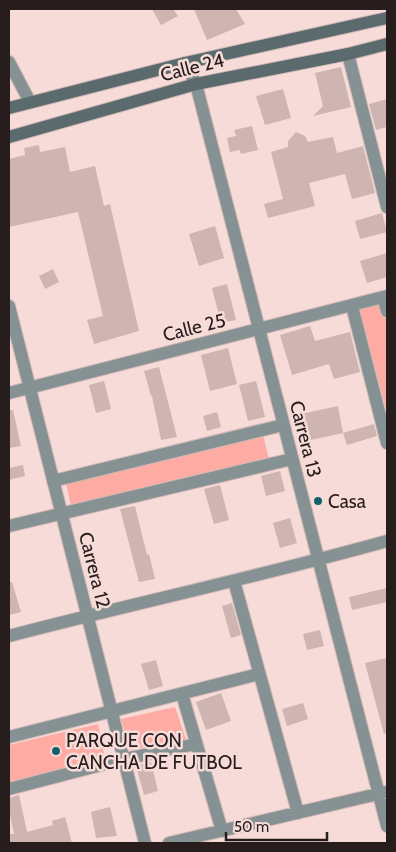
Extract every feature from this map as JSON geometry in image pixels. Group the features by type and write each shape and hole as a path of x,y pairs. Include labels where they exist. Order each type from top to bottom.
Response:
{"street":[{"name":"Calle 24","path":"9,108 185,62 387,18"},
{"name":"Calle 24","path":"9,137 196,84 348,54 387,44"},
{"path":"348,54 387,203"},
{"path":"9,62 30,102"},
{"name":"Carrera 13","path":"185,62 196,84 318,560 383,793 387,826"},
{"path":"385,297 387,311"},
{"name":"Calle 25","path":"9,393 385,297"},
{"name":"Carrera 12","path":"9,306 145,843"},
{"path":"352,306 387,443"},
{"path":"53,481 284,425"},
{"path":"9,526 292,459"},
{"path":"9,636 88,615 318,560 387,541"},
{"path":"234,581 298,813"},
{"path":"9,738 259,674"},
{"path":"182,694 222,831"},
{"path":"9,789 124,759 196,744"},
{"path":"169,843 383,793"}],"shaded area":[{"path":"381,302 387,323 387,413 359,308"},
{"path":"263,435 269,459 71,506 66,483"},
{"path":"175,707 186,739 130,750 121,719"},
{"name":"PARQUE CON CANCHA DE FUTBOL","path":"98,724 105,758 9,782 9,745"}],"building":[{"path":"152,9 173,9 178,16 161,25"},
{"path":"194,9 236,9 245,24 207,40"},
{"path":"341,67 351,107 313,116 323,106 315,73"},
{"path":"283,89 291,118 265,125 256,96"},
{"path":"387,99 387,127 376,130 369,104"},
{"path":"252,126 258,150 241,154 240,150 230,152 227,138 236,136 234,130"},
{"path":"296,132 305,136 308,142 333,137 337,153 363,146 375,193 352,199 345,174 309,183 315,206 268,218 264,204 283,199 271,152 288,147 288,141"},
{"path":"39,145 40,152 65,147 70,172 95,166 104,206 110,204 139,331 94,344 87,320 103,316 78,212 9,227 9,159 25,155 24,148"},
{"path":"382,213 387,232 360,239 355,221"},
{"path":"215,226 224,258 199,266 189,234"},
{"path":"387,253 387,277 367,283 360,261"},
{"path":"53,269 59,282 45,289 39,276"},
{"path":"227,284 236,320 221,323 212,288"},
{"path":"310,326 315,341 350,332 360,372 334,379 329,364 292,375 280,335"},
{"path":"228,348 237,384 210,391 201,355"},
{"path":"159,367 177,437 161,440 152,396 144,371"},
{"path":"104,381 111,409 96,413 89,385"},
{"path":"256,381 265,417 248,421 239,385"},
{"path":"338,406 343,433 306,441 301,414"},
{"path":"9,410 13,410 21,446 9,448"},
{"path":"217,412 221,427 207,431 203,416"},
{"path":"374,424 377,436 347,445 343,433"},
{"path":"23,465 25,476 9,480 9,468"},
{"path":"280,471 285,491 266,496 261,476"},
{"path":"220,485 229,520 214,524 204,489"},
{"path":"135,506 155,579 139,582 120,509"},
{"path":"290,518 297,543 280,548 273,523"},
{"path":"9,582 12,582 21,612 9,615"},
{"path":"387,588 387,602 352,610 349,597"},
{"path":"232,603 241,635 231,638 222,606"},
{"path":"320,630 324,646 307,650 303,634"},
{"path":"387,658 387,733 384,734 365,663"},
{"path":"156,660 163,686 149,690 141,664"},
{"path":"221,693 231,721 206,730 196,702"},
{"path":"303,703 308,719 287,726 282,709"},
{"path":"151,762 158,791 144,795 136,766"},
{"path":"19,795 27,832 53,825 52,821 65,817 72,843 9,843 9,834 14,834 9,810 9,798"},
{"path":"110,807 117,836 96,838 91,812"}],"place":[{"name":"Casa","path":"318,501"},
{"name":"PARQUE CON CANCHA DE FUTBOL","path":"56,751"}]}
